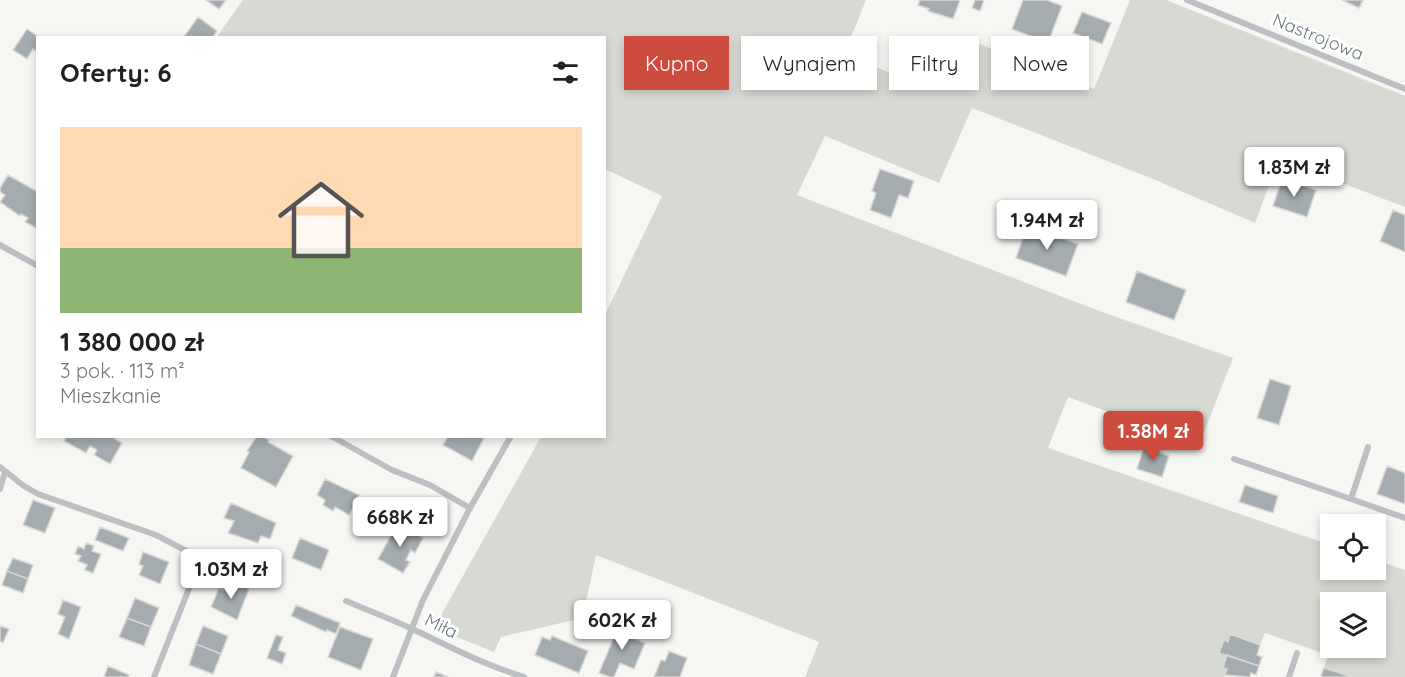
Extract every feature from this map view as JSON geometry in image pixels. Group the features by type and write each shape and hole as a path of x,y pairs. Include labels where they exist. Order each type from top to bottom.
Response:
{"street":[{"name":"Nastrojowa","path":"1187,0 1405,89"},
{"path":"0,245 36,265"},
{"path":"335,438 392,470 430,485 470,508"},
{"path":"393,677 423,600 470,508 510,438"},
{"path":"1351,499 1368,447"},
{"path":"1234,459 1405,518"},
{"path":"0,489 3,470 38,494 156,535 196,556 192,581 154,677"},
{"name":"Miła","path":"346,601 505,672 524,677"},
{"path":"1289,677 1297,653"}],"shaded area":[{"path":"243,0 866,0 851,36 741,36 741,90 877,90 877,68 889,72 889,90 979,90 979,44 991,48 991,90 1089,90 1089,87 1094,89 1130,0 1166,0 1405,96 1405,207 1279,159 1255,223 1153,179 972,108 939,183 825,136 797,195 1102,312 1233,358 1199,445 1068,397 1048,448 1320,542 1320,580 1386,580 1386,563 1405,570 1405,677 1349,677 1324,668 1327,658 1386,658 1386,592 1320,592 1320,652 1265,633 1260,645 1230,635 1228,642 1224,640 1220,652 1227,655 1223,667 1227,669 1224,677 805,677 819,642 596,555 587,597 574,620 501,637 494,652 444,632 441,615 540,438 606,438 606,313 662,196 606,169 606,36 217,36"}],"building":[{"path":"206,0 226,0 219,9"},
{"path":"920,0 960,0 953,19 928,11 929,9 918,5"},
{"path":"975,0 984,0 980,11 972,8"},
{"path":"1023,0 1047,0 1062,6 1051,36 1030,36 1012,29"},
{"path":"1342,0 1363,0 1359,8"},
{"path":"1082,12 1111,23 1102,44 1089,39 1089,36 1073,33"},
{"path":"198,17 217,31 213,36 184,36"},
{"path":"27,29 37,36 36,51 33,49 27,59 13,50"},
{"path":"880,169 914,181 908,198 899,195 891,218 870,210 876,193 872,191"},
{"path":"8,175 36,191 36,228 25,222 28,218 21,214 20,216 0,202 5,195 0,192"},
{"path":"1282,179 1316,190 1307,217 1273,206"},
{"path":"1393,210 1405,215 1405,252 1380,241"},
{"path":"1027,226 1078,244 1066,276 1016,258"},
{"path":"1137,271 1186,290 1174,320 1126,302"},
{"path":"1270,379 1291,386 1279,425 1257,418"},
{"path":"66,438 116,438 122,443 110,464 94,455 97,450 90,446 86,453 64,441"},
{"path":"256,438 266,438 269,440 268,442 293,456 276,487 241,468 249,452 247,451"},
{"path":"447,438 484,438 472,461 443,445"},
{"path":"1144,447 1169,456 1162,477 1137,469"},
{"path":"1387,466 1405,473 1405,504 1377,494"},
{"path":"325,479 359,495 349,515 335,507 333,511 323,505 325,500 317,495"},
{"path":"1245,485 1278,496 1273,513 1239,502"},
{"path":"33,500 55,508 45,533 23,525"},
{"path":"231,503 276,523 270,539 261,536 258,543 228,533 234,521 224,518"},
{"path":"398,523 423,538 415,553 411,550 406,560 410,562 403,573 378,559"},
{"path":"100,527 129,538 123,551 95,540"},
{"path":"300,538 329,550 321,570 292,558"},
{"path":"86,543 94,546 92,551 101,554 93,573 85,570 87,565 78,561 81,556 75,554 78,546 84,549"},
{"path":"143,552 169,562 160,584 139,575 143,566 139,564"},
{"path":"13,558 33,565 28,579 7,571"},
{"path":"7,571 28,579 23,593 2,585"},
{"path":"227,580 249,589 237,620 211,607 219,588 223,590"},
{"path":"135,598 159,608 151,627 127,618"},
{"path":"63,600 81,607 69,639 58,634 65,617 58,614"},
{"path":"296,605 340,623 336,634 327,630 326,632 291,616"},
{"path":"127,618 151,627 144,646 119,637"},
{"path":"620,623 639,631 635,639 645,643 634,669 620,663 614,677 610,677 599,673"},
{"path":"0,626 9,629 3,643 0,641"},
{"path":"203,626 228,636 221,654 196,644"},
{"path":"340,627 373,639 361,670 328,657"},
{"path":"1230,634 1260,645 1257,655 1262,657 1259,666 1219,653 1224,640 1228,642"},
{"path":"276,635 283,637 278,650 286,653 282,664 267,658"},
{"path":"552,636 588,651 579,673 535,655 542,637 550,640"},
{"path":"196,644 221,654 213,674 189,665"},
{"path":"669,651 687,658 680,677 654,677 661,660 665,661"},
{"path":"1227,655 1259,666 1256,675 1251,673 1250,677 1225,675 1227,669 1223,668"},
{"path":"108,666 129,675 128,677 104,677"},
{"path":"1324,668 1349,677 1323,677 1321,675"},
{"path":"436,672 448,677 434,677"}]}
